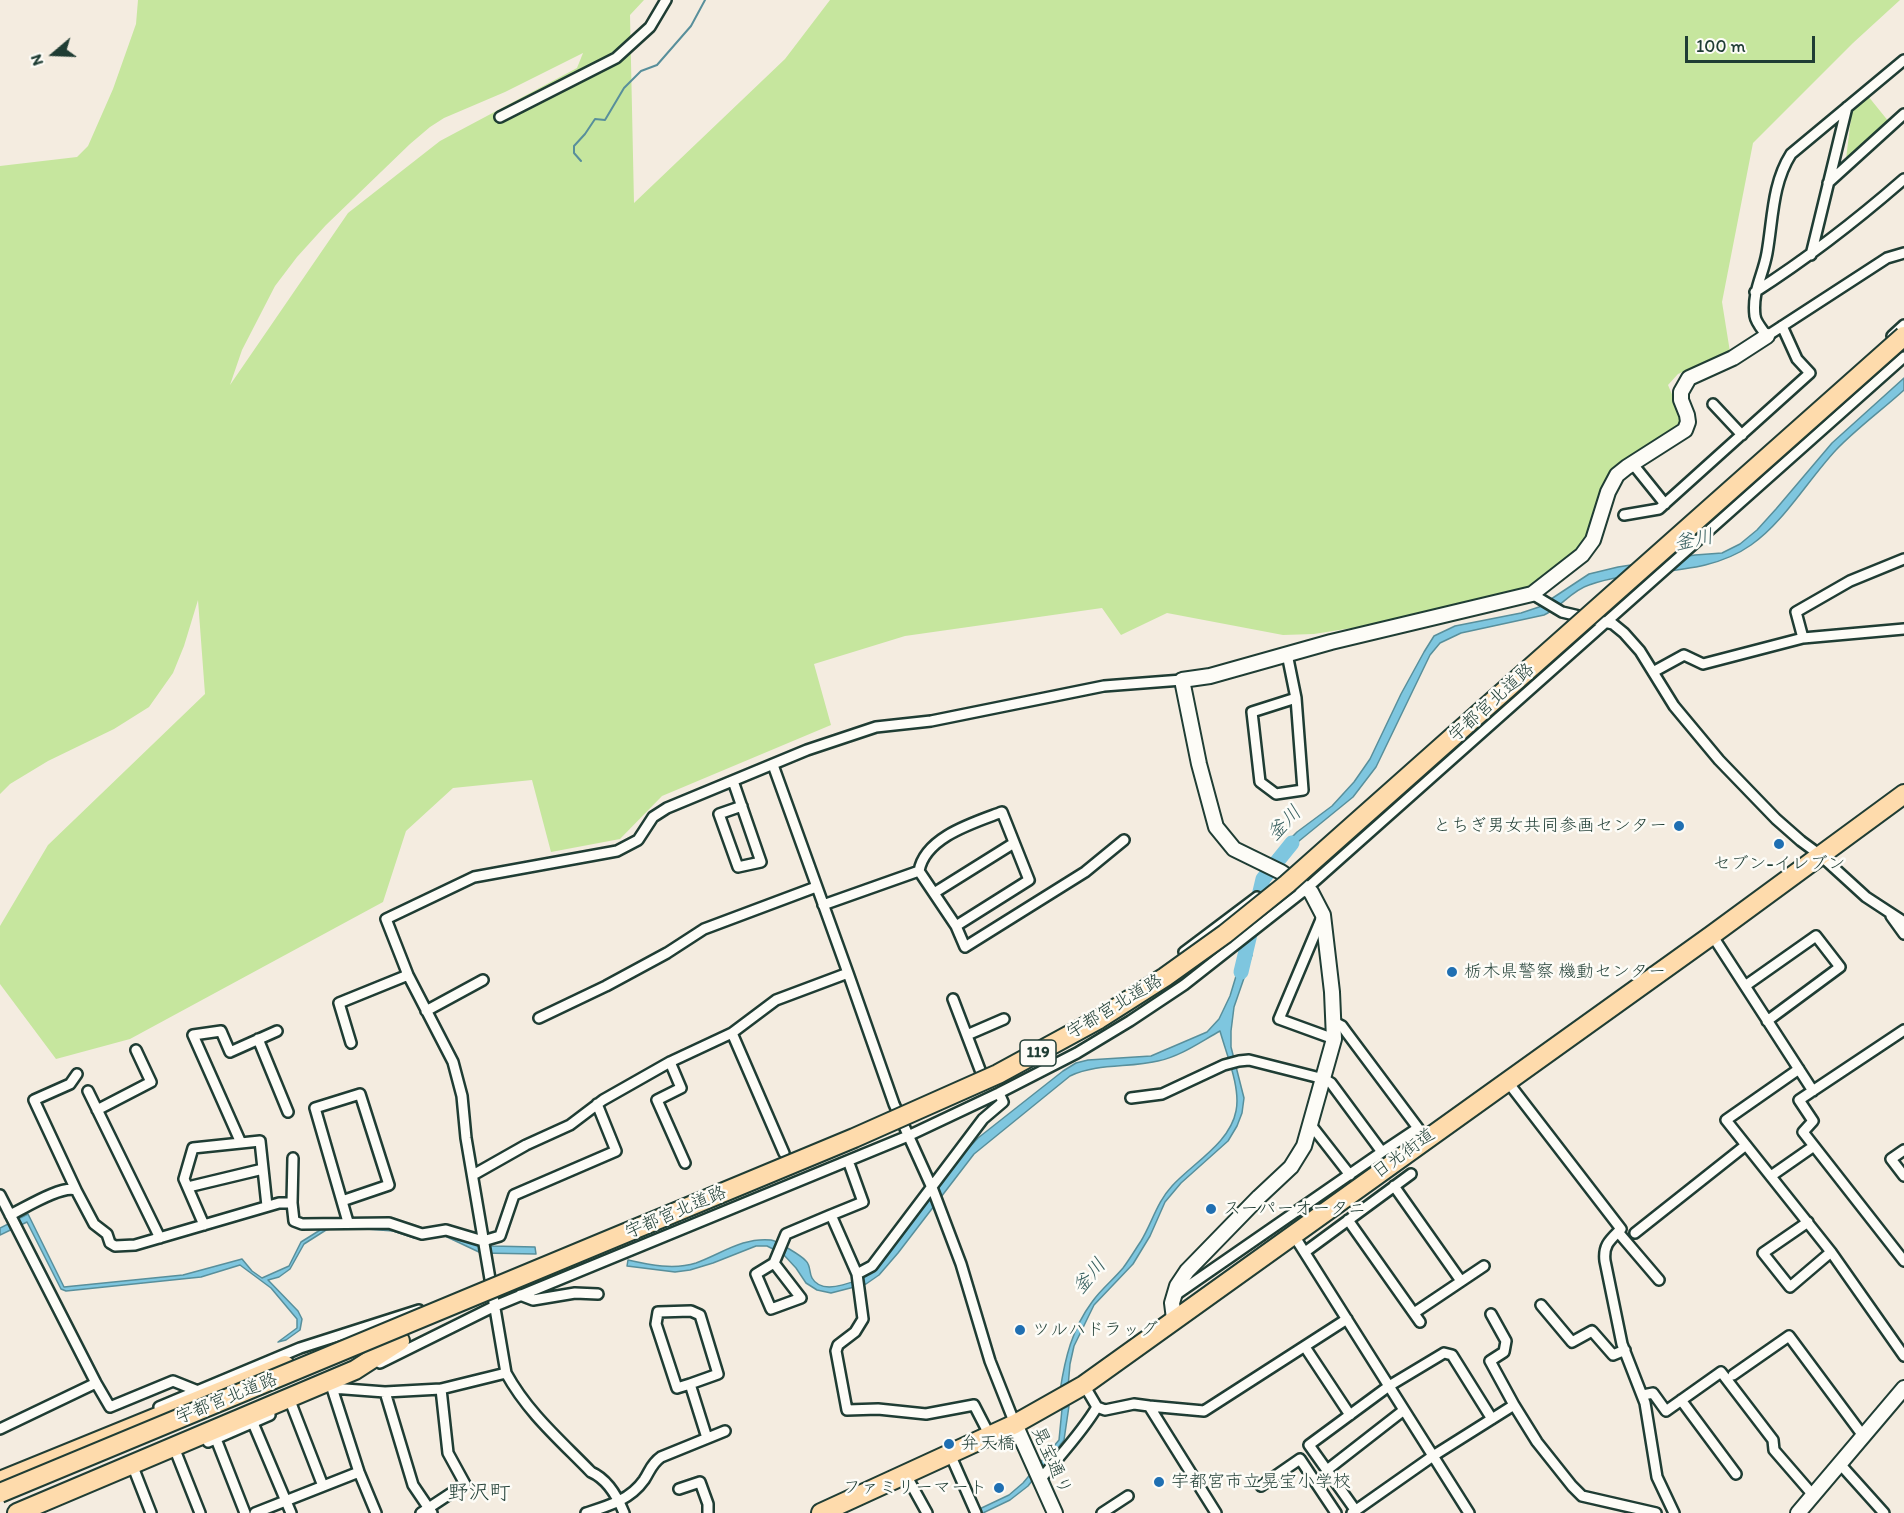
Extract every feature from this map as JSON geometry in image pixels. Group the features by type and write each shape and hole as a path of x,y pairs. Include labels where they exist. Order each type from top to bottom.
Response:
{"highway":[{"name":"宇都宮北道路","path":"0,1493 946,1098 1046,1049 1099,1019 1165,977 1225,934 1351,829 1904,336"},
{"name":"宇都宮北道路","path":"0,1506 661,1233 950,1110 1052,1059 1172,987 1286,900 1359,837 1904,351"},
{"name":"日光街道","path":"821,1513 1015,1424 1071,1393 1712,935 1904,794"},
{"path":"0,1481 394,1322 445,1309"},
{"path":"17,1513 355,1370 400,1341"}],"street":[{"path":"500,117 616,58 650,27 666,0"},
{"path":"1767,336 1755,319 1755,292 1767,255 1775,194 1782,168 1791,154 1904,60"},
{"path":"1810,255 1847,107"},
{"path":"1828,183 1904,114"},
{"path":"1755,292 1844,230 1904,179"},
{"path":"624,1513 600,1476 591,1472 534,1415 517,1394 506,1374 466,1138 462,1096 453,1062 408,975 386,919 474,877 617,851 638,840 653,817 667,808 807,750 876,727 931,721 1104,686 1210,676 1287,654 1537,597 1582,555 1593,540 1612,483 1617,475 1685,430 1688,422 1681,400 1681,392 1689,378 1733,358 1887,258 1904,253"},
{"path":"0,1475 300,1348 491,1285 898,1113 1026,1054 1129,995 1283,874 1581,616 1904,325"},
{"path":"1624,515 1659,509 1810,373 1797,359 1782,326"},
{"path":"37,1504 64,1501 253,1423 332,1388 495,1306 908,1136 1077,1053 1184,985 1306,889 1904,357"},
{"path":"1713,404 1742,435"},
{"path":"1632,463 1665,504"},
{"path":"1803,638 1796,612 1850,581 1904,559"},
{"path":"1537,597 1562,612 1613,624 1631,640 1674,706 1719,759 1776,819 1866,897 1904,922"},
{"path":"1653,672 1684,655 1703,664 1803,638 1904,629"},
{"path":"1287,654 1296,698 1303,790 1276,794 1260,782 1252,712 1296,698"},
{"path":"1174,1319 1172,1303 1177,1286 1187,1271 1291,1167 1304,1146 1334,1039 1323,915 1311,892 1283,874 1234,849 1216,827 1199,764 1182,680"},
{"path":"773,765 898,1113 932,1186 961,1264 990,1361 1015,1424"},
{"path":"733,781 762,862 738,867 719,814 741,806"},
{"path":"956,926 1029,880 1002,812 969,825 940,840 921,861 919,871 956,926 965,947 1085,872 1124,840"},
{"path":"934,893 1014,843"},
{"path":"823,905 919,871"},
{"path":"540,1018 606,986 704,929 816,887"},
{"path":"1890,914 1904,934"},
{"path":"1323,915 1279,1019 1334,1039"},
{"path":"1712,935 1813,1090"},
{"path":"1745,986 1816,936 1840,967 1767,1021"},
{"path":"473,1176 526,1145 570,1125 597,1104 670,1062 732,1033 776,1000 848,973"},
{"path":"351,1043 339,1003 408,975"},
{"path":"426,1011 483,980"},
{"path":"953,999 982,1075"},
{"path":"967,1035 1004,1019"},
{"path":"1174,1296 1418,1128 1347,1033 1334,1022"},
{"path":"1904,1030 1799,1100 1813,1121 1803,1132 1904,1261"},
{"path":"241,1143 193,1035 221,1031 230,1052 277,1031"},
{"path":"732,1033 784,1153"},
{"path":"258,1039 288,1112"},
{"path":"97,1110 151,1082 136,1050"},
{"path":"1131,1098 1162,1094 1224,1065 1249,1060 1324,1079 1335,1088 1382,1152"},
{"path":"670,1062 681,1088 657,1100 685,1163"},
{"path":"1799,1069 1726,1120 1832,1252 1904,1356"},
{"path":"77,1074 70,1084 34,1100 94,1224 107,1234 110,1243 115,1246 135,1245 267,1206 292,1203"},
{"path":"1507,1081 1621,1229 1610,1239 1604,1251 1625,1350 1642,1395 1657,1477 1674,1513"},
{"path":"88,1091 160,1238"},
{"path":"857,1274 872,1266 983,1119 1003,1102 999,1093"},
{"path":"342,1202 389,1185 360,1094 315,1108 342,1202 348,1222"},
{"path":"293,1158 294,1221 302,1224 388,1223 422,1234 446,1230 483,1241 500,1236 514,1195 616,1151 597,1104"},
{"path":"1311,1125 1350,1175"},
{"path":"204,1225 184,1179 193,1149 260,1141 267,1206"},
{"path":"1635,1233 1746,1145"},
{"path":"1772,1176 1814,1146"},
{"path":"1904,1150 1891,1159 1904,1176"},
{"path":"774,1263 801,1298 771,1309 756,1274 774,1263 786,1234 862,1202 850,1166"},
{"path":"188,1188 263,1168"},
{"path":"1305,1252 1412,1174"},
{"path":"1394,1186 1461,1281"},
{"path":"10,1215 49,1195 71,1188 76,1190"},
{"path":"0,1195 110,1407 173,1381 198,1390"},
{"path":"831,1215 857,1274 863,1319 855,1332 838,1345 836,1351 847,1410 878,1409 926,1414 974,1405 990,1436"},
{"path":"1348,1220 1420,1322"},
{"path":"1808,1222 1763,1253 1790,1287 1832,1252"},
{"path":"1618,1232 1659,1280"},
{"path":"1293,1234 1469,1513"},
{"path":"1414,1313 1484,1266"},
{"path":"520,1295 533,1300 575,1293 598,1294"},
{"path":"1541,1305 1572,1342 1592,1331 1613,1355 1625,1350"},
{"path":"691,1311 700,1315 718,1374 690,1384 677,1388 656,1324 658,1312 691,1311"},
{"path":"1491,1314 1506,1341 1504,1353 1490,1361 1537,1442 1572,1486 1582,1496 1656,1513"},
{"path":"1071,1393 1105,1410 1134,1404 1204,1411 1347,1319"},
{"path":"1733,1375 1789,1336 1864,1437"},
{"path":"1305,1347 1350,1415"},
{"path":"1491,1419 1452,1355 1444,1353 1389,1386 1309,1445 1354,1512 1433,1456 1514,1405"},
{"path":"1642,1395 1653,1393 1666,1411 1721,1372 1773,1440 1774,1450 1813,1495"},
{"path":"332,1388 385,1392 441,1389 506,1374"},
{"path":"0,1430 96,1383"},
{"path":"690,1384 707,1438"},
{"path":"332,1388 359,1472 376,1513"},
{"path":"1798,1513 1904,1388"},
{"path":"385,1392 413,1485 427,1511 465,1484 448,1453 441,1389"},
{"path":"1681,1401 1736,1473"},
{"path":"292,1406 323,1486"},
{"path":"1149,1406 1216,1513"},
{"path":"1037,1474 1084,1429 1097,1407"},
{"path":"1327,1470 1404,1410"},
{"path":"253,1423 291,1513"},
{"name":"晃宝通り","path":"1015,1424 1055,1513"},
{"path":"586,1513 619,1502 637,1489 653,1462 661,1457 725,1431"},
{"path":"216,1439 245,1513"},
{"path":"950,1454 976,1511"},
{"path":"177,1455 200,1513"},
{"path":"1261,1485 1299,1459 1336,1513"},
{"path":"1840,1464 1884,1513"},
{"path":"135,1472 151,1513"},
{"path":"255,1513 359,1472"},
{"path":"906,1474 926,1510 915,1513"},
{"path":"679,1489 700,1482 708,1504 708,1513"},
{"path":"1102,1513 1128,1496"}],"green space":[{"path":"138,0 644,0 630,15 634,203 785,59 830,0 1900,0 1853,43 1753,143 1722,302 1730,352 1678,374 1668,385 1684,423 1621,467 1582,546 1535,586 1358,627 1314,634 1283,635 1167,613 1121,635 1102,608 905,636 814,664 831,725 662,796 620,839 551,852 532,780 453,788 406,831 383,902 130,1039 56,1059 0,984 0,926 48,845 205,694 198,600 173,673 149,707 114,729 48,761 10,784 0,794 0,166 77,157 88,146 113,89 136,24","holes":["583,53 577,68 440,141 348,213 230,385 242,350 275,286 326,225 410,144 444,118 505,92"]},
{"path":"1868,96 1889,122 1846,159 1852,110"}],"water":[{"path":"1904,378 1904,390 1836,450 1774,525 1751,545 1732,556 1693,568 1609,579 1583,587 1544,615 1461,633 1440,643 1430,655 1376,767 1353,797 1299,841 1281,859 1274,855 1297,832 1332,806 1354,782 1370,759 1401,694 1434,636 1455,626 1521,613 1539,607 1589,574 1618,567 1722,553 1740,544 1757,530 1832,443"},
{"path":"1243,953 1252,955 1234,1007 1231,1031 1231,1047 1244,1098 1237,1126 1228,1141 1181,1183 1165,1202 1150,1236 1133,1264 1094,1305 1074,1346 1068,1387 1060,1391 1070,1344 1085,1312 1128,1262 1167,1192 1219,1143 1232,1122 1236,1111 1236,1092 1220,1031 1166,1059 1091,1069 1070,1076 974,1154 898,1253 879,1275 866,1284 831,1293 817,1290 806,1283 783,1254 767,1246 756,1246 690,1270 675,1272 627,1266 628,1260 662,1266 688,1265 751,1241 771,1240 804,1259 817,1284 833,1287 861,1278 875,1270 963,1154 978,1138 1063,1071 1076,1063 1088,1060 1151,1056 1207,1032 1219,1019 1230,996"},
{"path":"28,1214 64,1287 183,1275 242,1259 252,1271 262,1278 289,1266 301,1242 325,1227 389,1225 444,1234 492,1246 535,1247 536,1254 481,1253 445,1236 414,1238 393,1231 340,1227 326,1230 304,1244 290,1269 279,1277 268,1280 298,1311 302,1319 300,1330 286,1340 278,1342 297,1328 297,1319 271,1288 240,1265 201,1277 66,1291 61,1289 27,1222 0,1235 0,1228"},
{"path":"1069,1406 1064,1440 1028,1486 1010,1500 983,1513 971,1513 1009,1495 1023,1483 1059,1440 1062,1409"}],"waterway":[{"path":"581,161 574,153 574,146 595,119 605,120 624,88 641,71 657,65 691,26 705,0"},
{"name":"釜川","path":"1241,972 1263,879 1292,843"}],"place":[{"name":"とちぎ男女共同参画センター","path":"1679,826"},
{"name":"セブン-イレブン","path":"1779,844"},
{"name":"栃木県警察 機動センター","path":"1452,972"},
{"name":"スーパーオータニ","path":"1211,1209"},
{"name":"ツルハドラッグ","path":"1020,1330"},
{"name":"弁天橋","path":"949,1444"},
{"name":"宇都宮市立晃宝小学校","path":"1159,1482"},
{"name":"ファミリーマート","path":"999,1488"}],"district":[{"name":"野沢町","path":"479,1494"}]}
